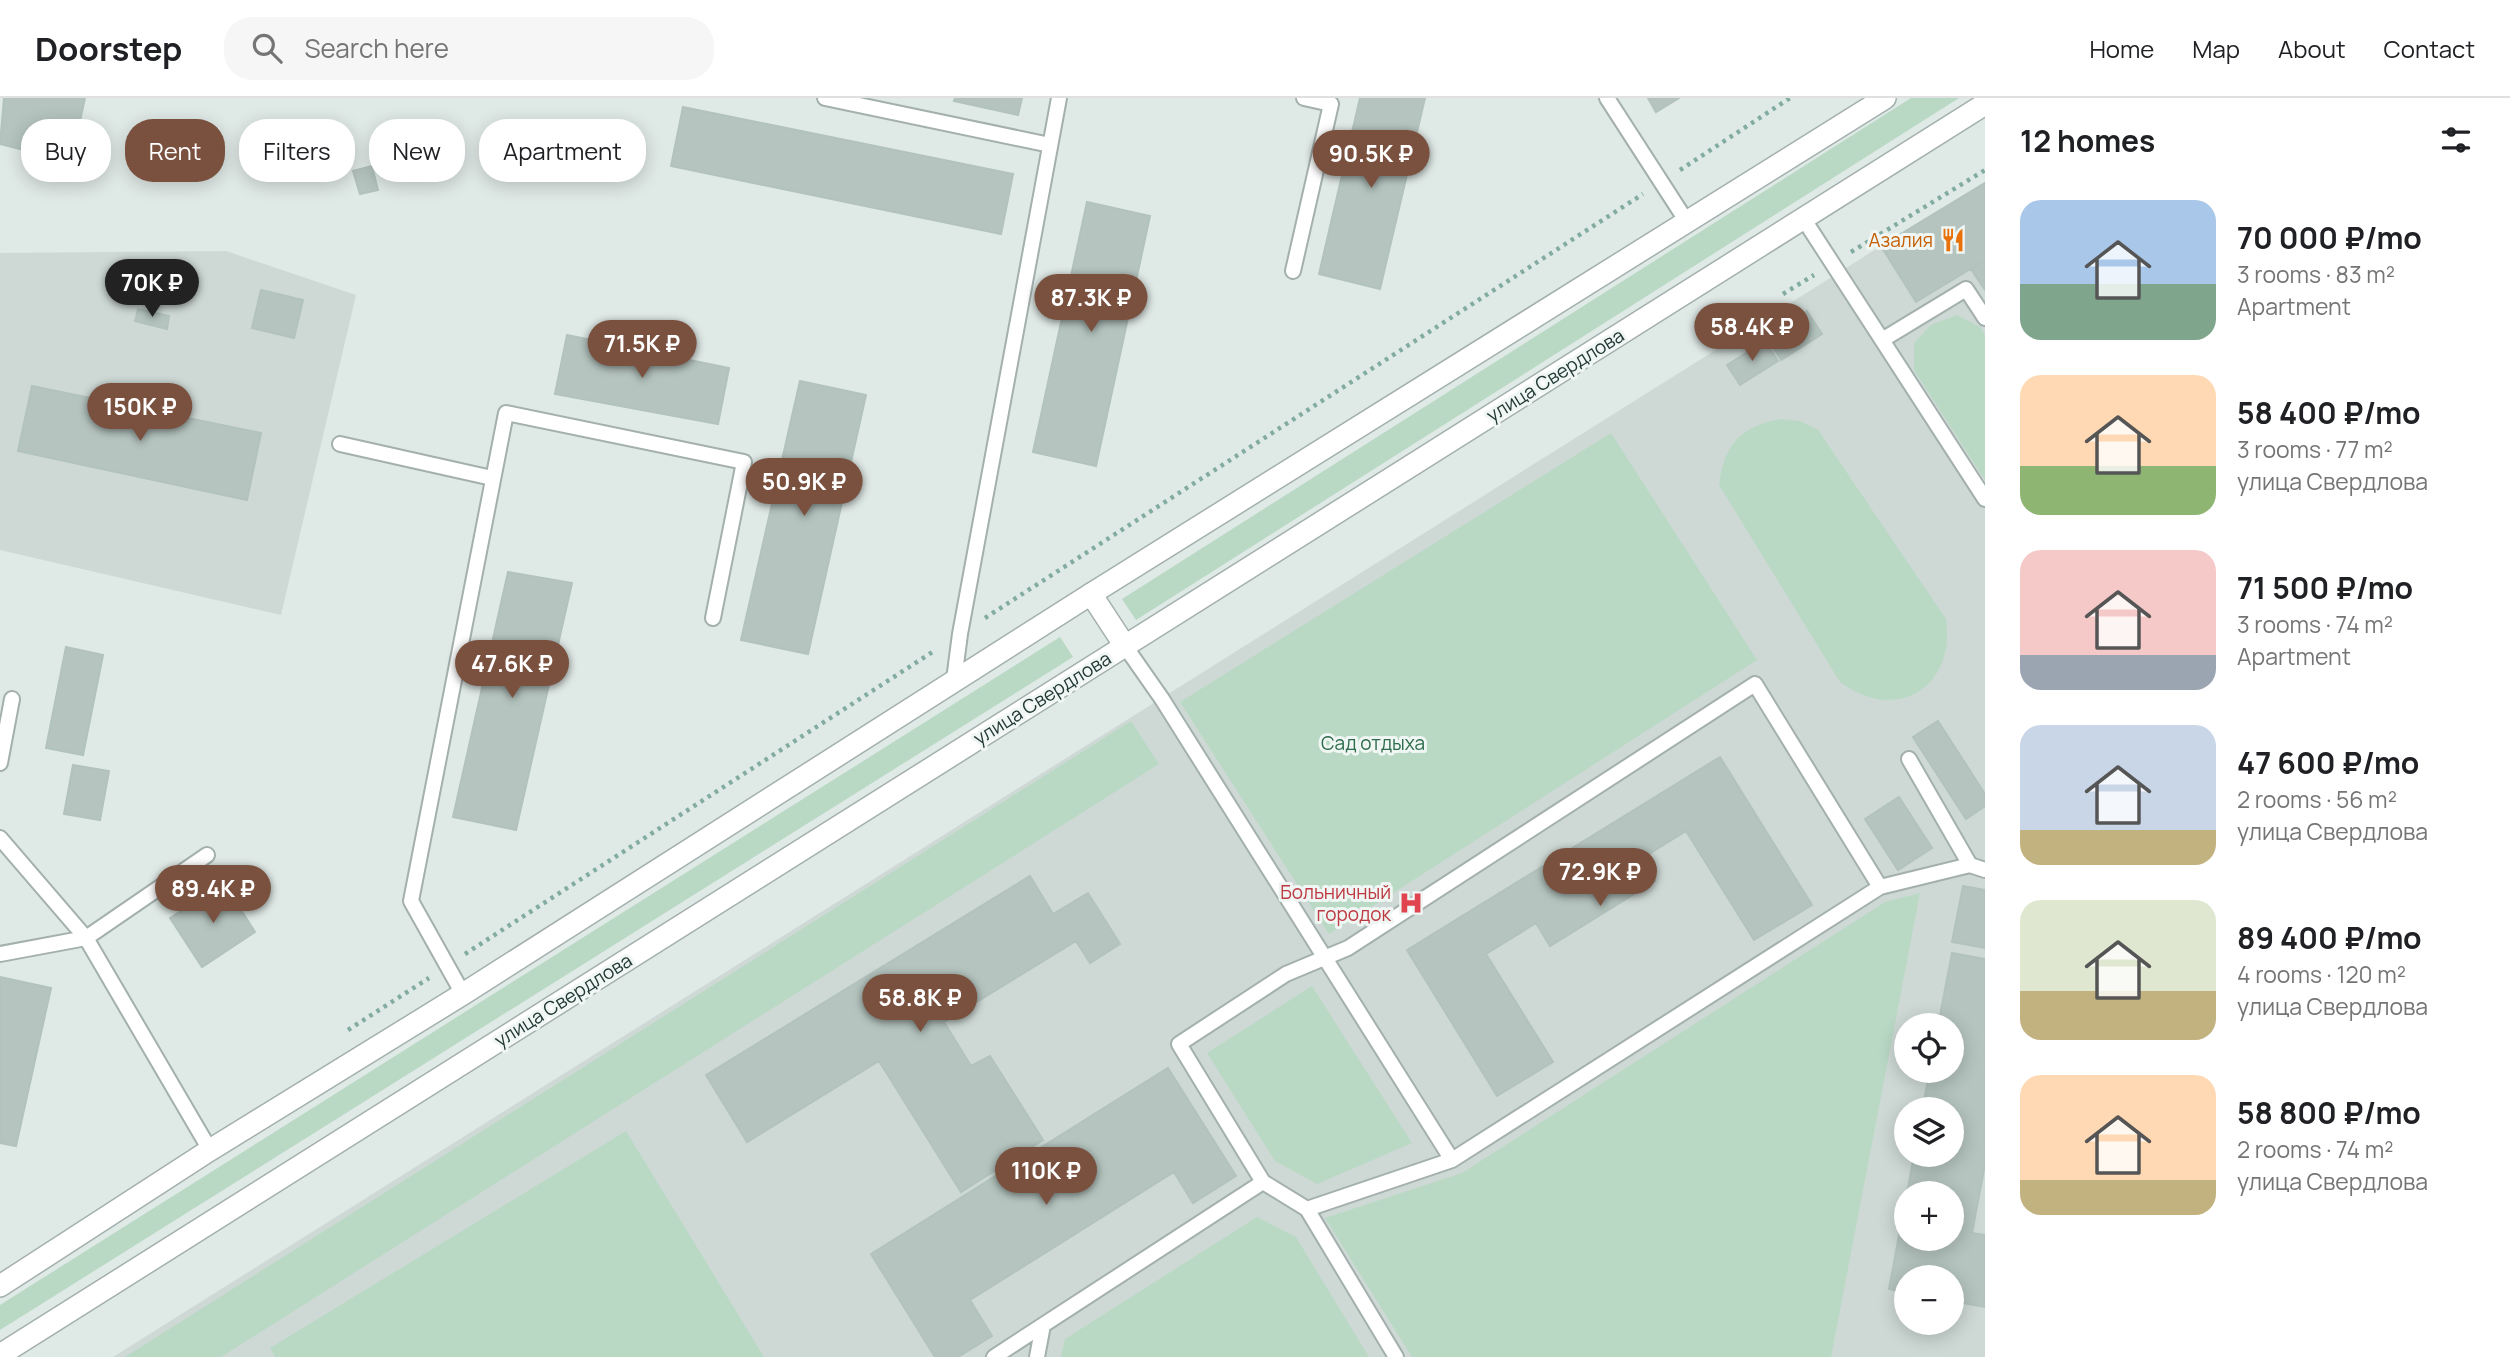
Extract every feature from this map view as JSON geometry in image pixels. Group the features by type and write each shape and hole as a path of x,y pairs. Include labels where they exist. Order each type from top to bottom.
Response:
{"street":[{"path":"0,1286 210,1150 463,994 954,680 1885,98"},
{"name":"улица Свердлова","path":"0,1355 1985,104"},
{"name":"улица Свердлова","path":"1091,594 1125,646"}],"lane":[{"path":"825,98 1051,145"},
{"path":"954,680 960,634 1059,98"},
{"path":"1293,271 1332,101 1304,98"},
{"path":"1607,98 1687,222"},
{"path":"1803,218 1985,499"},
{"path":"1882,340 1966,289 1985,318"},
{"path":"463,994 411,901 506,413 744,462 713,618"},
{"path":"340,444 492,478"},
{"path":"1125,646 1162,699 1452,1160"},
{"path":"1396,1357 1307,1209 1263,1182 1179,1044 1286,974 1348,948 1755,684 1880,887"},
{"path":"0,763 12,699"},
{"path":"1909,759 1970,865"},
{"path":"0,838 86,938 210,1150"},
{"path":"0,954 86,938 207,855"},
{"path":"1307,1209 1452,1160 1880,887 1970,865 1985,870"},
{"path":"995,1357 1263,1182"},
{"path":"1037,1357 1043,1325"}],"path":[{"path":"344,1033 1790,98"},
{"path":"1783,293 1985,170"}],"shaded area":[{"name":"Больничный городок","path":"1881,246 1916,302 1971,269 1985,290 1985,1357 113,1357"},
{"path":"226,251 356,295 281,615 0,550 0,253"}],"green space":[{"path":"1911,98 1959,98 1136,620 1122,599"},
{"path":"1957,315 1980,327 1985,335 1985,480 1914,370 1914,343 1931,325"},
{"path":"1781,419 1800,421 1818,430 1946,619 1947,643 1942,664 1932,680 1918,692 1901,699 1882,700 1861,694 1840,682 1719,485 1725,459 1736,440 1755,427"},
{"name":"Сад отдыха","path":"1611,433 1757,660 1329,934 1180,702"},
{"path":"1060,637 1073,657 0,1330 0,1305"},
{"path":"1131,721 1159,764 221,1357 125,1357"},
{"path":"1920,893 1897,1013 1894,1013 1894,1029 1831,1357 1412,1357 1325,1218 1462,1173 1885,902"},
{"path":"1312,986 1412,1143 1317,1184 1275,1161 1207,1053"},
{"path":"626,1131 764,1357 275,1357 270,1348"},
{"path":"1257,1217 1296,1237 1369,1357 1061,1357 1065,1339"}],"building":[{"path":"4,98 85,98 80,119 21,119 21,149 0,144"},
{"path":"955,98 1022,98 1018,115 954,101"},
{"path":"1360,98 1425,98 1380,289 1319,274"},
{"path":"1648,98 1679,98 1656,112"},
{"path":"683,107 1013,174 1001,234 671,166"},
{"path":"369,167 369,182 376,182 378,190 360,194 355,170"},
{"path":"1985,183 1985,260 1916,302 1881,246"},
{"path":"1087,202 1150,216 1096,466 1033,452"},
{"path":"1985,260 1985,290 1971,269"},
{"path":"261,290 303,300 294,338 252,328"},
{"path":"138,309 169,316 167,329 135,321"},
{"path":"1807,311 1822,334 1781,360 1767,337"},
{"path":"567,335 729,368 718,424 555,394"},
{"path":"1765,341 1778,361 1740,385 1727,365"},
{"path":"800,381 866,395 808,654 741,640"},
{"path":"32,386 261,433 247,500 18,451"},
{"path":"508,572 572,583 516,830 453,817"},
{"path":"66,647 103,655 83,755 46,748"},
{"path":"1938,721 1985,794 1985,806 1966,819 1913,737"},
{"path":"1720,757 1812,905 1754,940 1686,831 1641,859 1655,881 1550,946 1536,923 1486,954 1553,1062 1497,1096 1407,950"},
{"path":"73,765 109,771 100,820 64,814"},
{"path":"1899,797 1932,848 1898,870 1865,819"},
{"path":"1030,876 1053,914 1088,893 1120,944 1090,963 1076,941 944,1022 971,1066 990,1056 1043,1140 961,1192 879,1061 747,1142 706,1075"},
{"path":"224,883 255,932 202,967 170,918"},
{"path":"1963,886 1985,890 1985,948 1952,942"},
{"path":"1952,953 1985,959 1985,1164 1972,1233 1985,1235 1985,1307 1964,1303 1964,1265 1894,1265 1894,1290 1889,1289 1896,1251 1964,1251 1964,1181 1909,1181 1912,1167 1964,1167 1964,1097 1925,1097 1928,1083 1964,1083 1964,1013 1940,1013"},
{"path":"0,977 51,988 16,1146 0,1143"},
{"path":"1168,1068 1236,1176 1193,1203 1174,1172 970,1300 992,1336 958,1357 935,1357 871,1254"}],"place":[{"name":"Азалия","path":"1953,240"},
{"name":"Больничный городок","path":"1411,903"}]}
